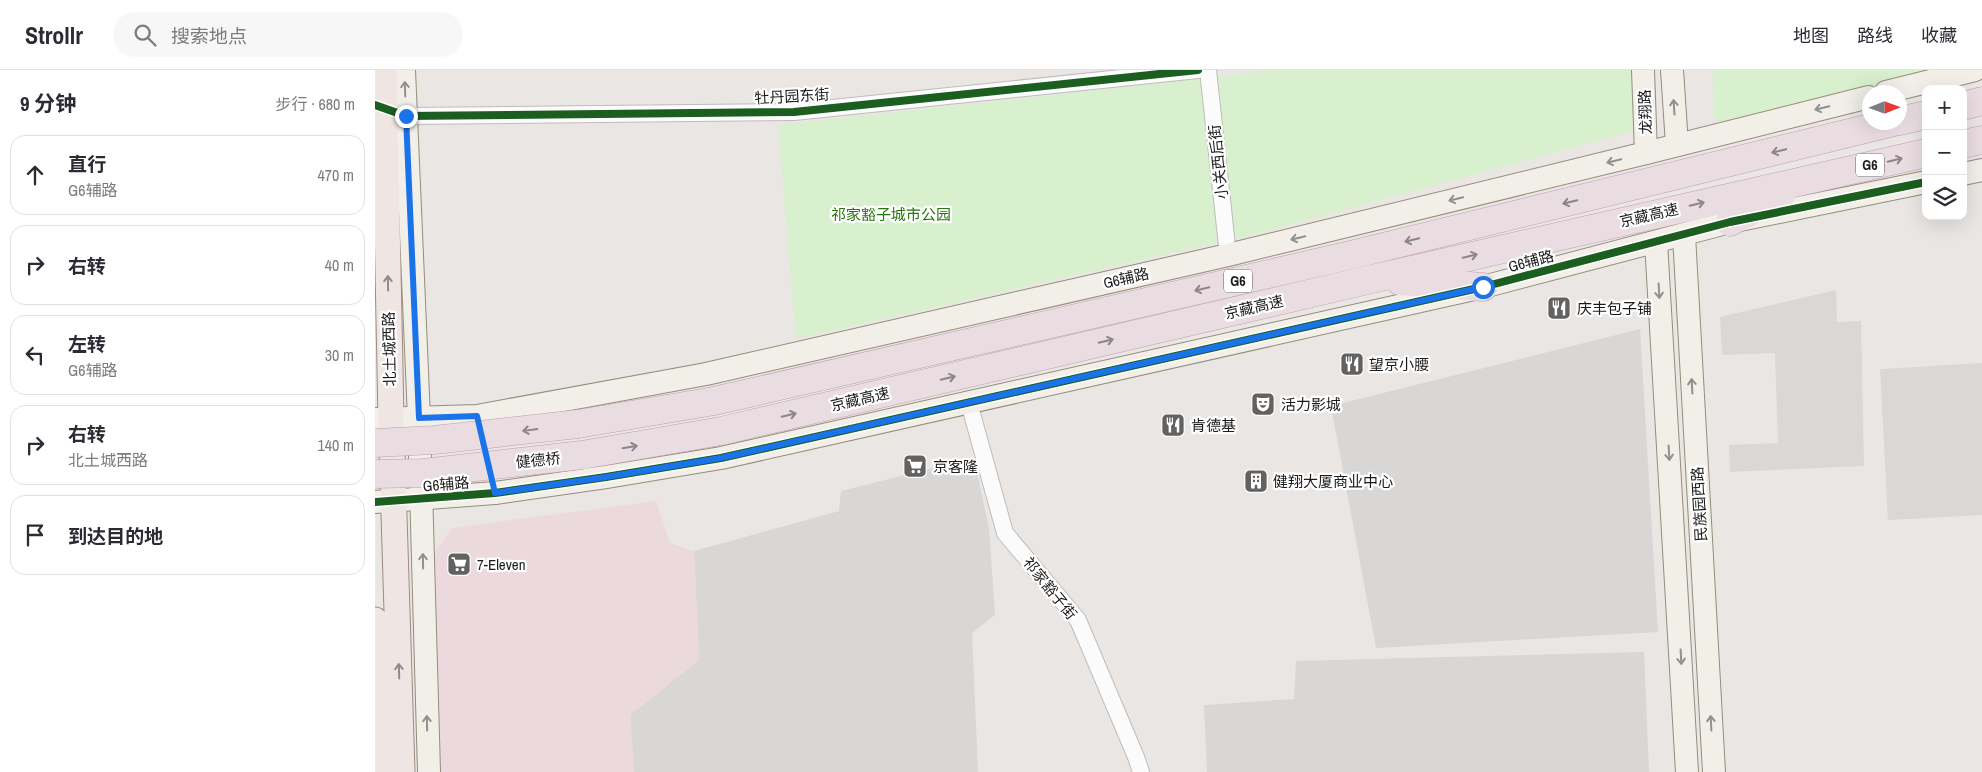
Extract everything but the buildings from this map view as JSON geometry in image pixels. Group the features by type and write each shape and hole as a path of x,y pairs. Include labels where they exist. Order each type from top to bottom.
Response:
{"highway":[{"path":"1967,105 1982,101"},
{"path":"1907,119 1922,116"},
{"name":"京藏高速","path":"579,424 714,401 1351,255 1862,130"},
{"path":"1967,143 1982,140"},
{"name":"京藏高速","path":"582,455 721,431 1372,279 1922,154"},
{"path":"1730,222 1813,178"},
{"path":"1372,279 1483,287"},
{"name":"健德桥","path":"375,443 433,440 579,424"},
{"name":"健德桥","path":"375,474 423,473 582,455"}],"main road":[{"name":"北土城西路","path":"384,70 389,110 383,419 384,501"},
{"path":"384,501 402,772"},
{"path":"375,620 379,772"}],"street":[{"name":"北土城西路","path":"404,70 389,110 419,418 421,500"},
{"name":"牡丹园东街","path":"389,110 794,112 1199,70"},
{"name":"小关西后街","path":"1208,70 1229,254"},
{"name":"龙翔路","path":"1643,70 1646,153"},
{"name":"龙翔路","path":"1672,70 1677,145"},
{"path":"1907,87 1975,70"},
{"name":"G6辅路","path":"383,419 477,416 706,374 1229,254 1646,153 1862,98"},
{"path":"1967,173 1982,170"},
{"name":"G6辅路","path":"384,501 421,500 495,493 721,458 1483,287 1730,222 1922,183"},
{"name":"民族园西路","path":"1684,235 1714,772"},
{"name":"民族园西路","path":"1656,242 1687,772"},
{"name":"祁家豁子街","path":"969,403 1005,533 1077,620 1141,772"},
{"path":"477,416 495,493"},
{"path":"421,500 429,772"}],"shaded area":[{"path":"1836,290 1837,322 1861,321 1864,466 1730,472 1729,445 1778,443 1775,353 1722,355 1720,317"},
{"path":"1640,329 1658,632 1376,648 1331,406"},
{"path":"1982,363 1982,515 1888,520 1880,369"},
{"path":"974,458 989,529 995,615 972,633 978,772 634,772 630,715 699,660 694,551 839,511 841,491"},
{"path":"656,501 670,543 694,551 699,660 630,715 634,772 440,772 434,553 452,528"},
{"path":"1644,652 1649,772 1207,772 1204,705 1294,699 1296,661"}],"green space":[{"name":"祁家豁子城市公园","path":"1276,70 1632,70 1634,131 1263,232 796,339 778,125"},
{"path":"1713,70 1935,70 1876,85 1862,85 1862,89 1724,124 1714,117"}],"cycle path":[{"path":"375,105 406,116 794,112 1198,70"},
{"path":"375,502 495,493 721,458 1483,287 1730,222 1922,183"}],"place":[{"name":"庆丰包子铺","path":"1559,308"},
{"name":"望京小腰","path":"1352,364"},
{"name":"活力影城","path":"1263,404"},
{"name":"肯德基","path":"1173,425"},
{"name":"京客隆","path":"915,466"},
{"name":"健翔大厦商业中心","path":"1256,481"},
{"name":"7-Eleven","path":"459,564"}],"route":[{"path":"406,116 419,418 477,416 495,493 721,458 1483,287"}]}
